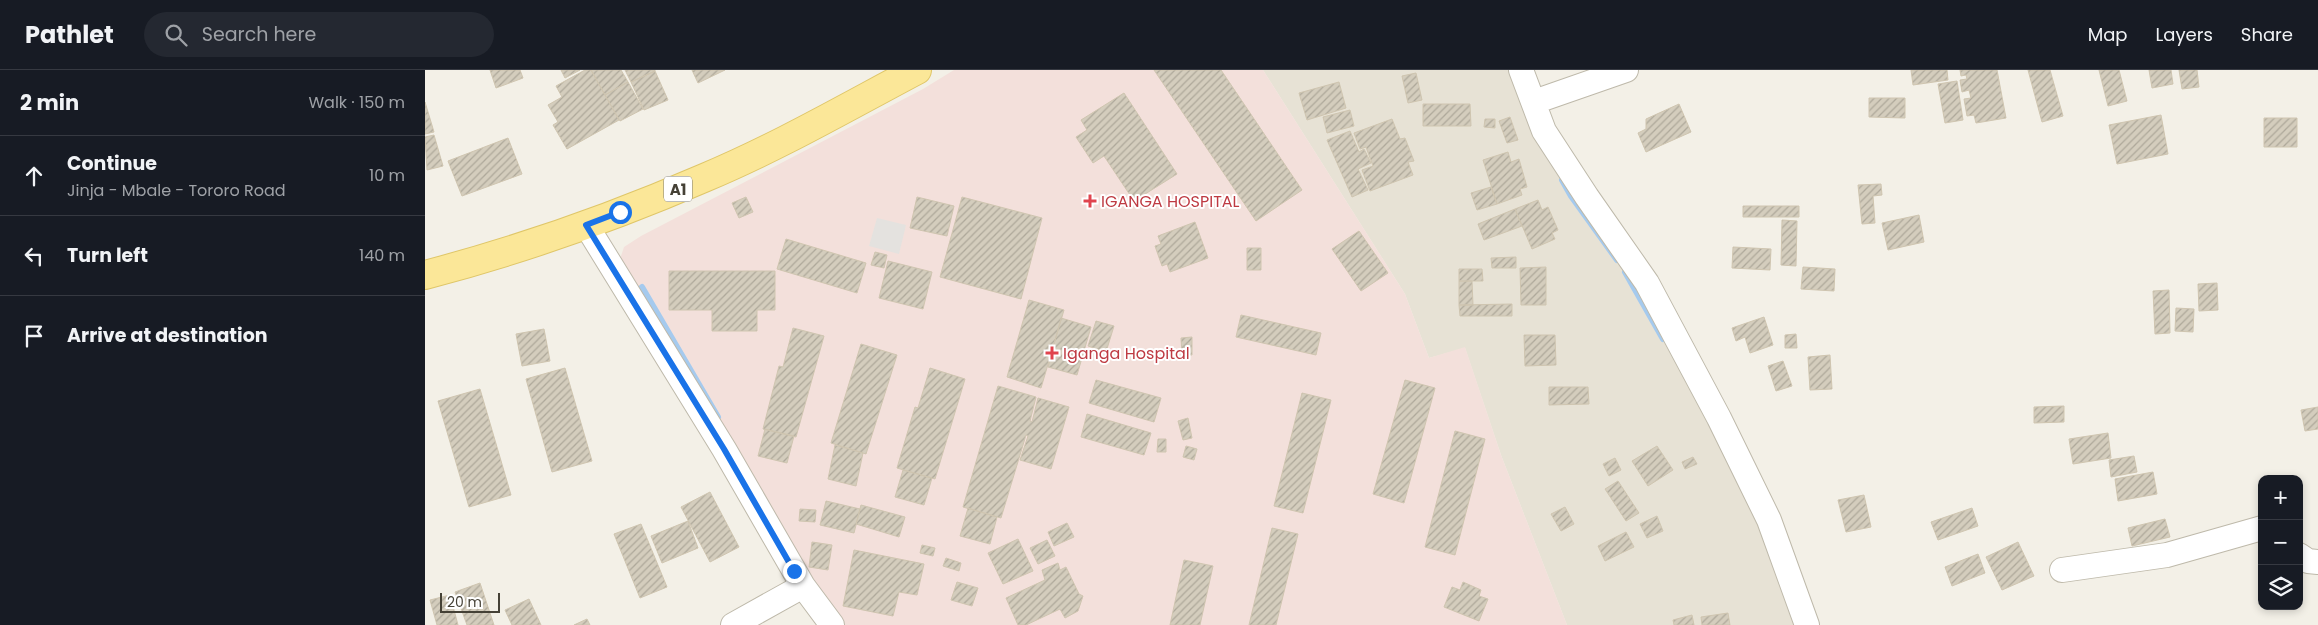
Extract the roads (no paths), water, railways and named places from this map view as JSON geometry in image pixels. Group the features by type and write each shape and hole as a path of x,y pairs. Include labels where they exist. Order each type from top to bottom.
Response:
{"main road":[{"name":"A1","path":"425,275 475,262 586,225 713,174 780,143 917,70"}],"street":[{"path":"1521,70 1535,102 1544,131 1587,197 1647,282 1719,418 1769,520 1807,625"},
{"path":"1535,102 1625,70"},
{"path":"586,225 724,449 803,586 832,625"},
{"path":"2061,570 2167,555 2258,529"},
{"path":"2303,558 2308,561 2318,562"},
{"path":"733,625 803,586"}],"waterway":[{"path":"1562,180 1571,196 1617,260"},
{"path":"1625,272 1663,339"},
{"path":"642,287 718,417"}],"place":[{"name":"IGANGA HOSPITAL","path":"1090,201"},
{"name":"Iganga Hospital","path":"1052,353"}]}
